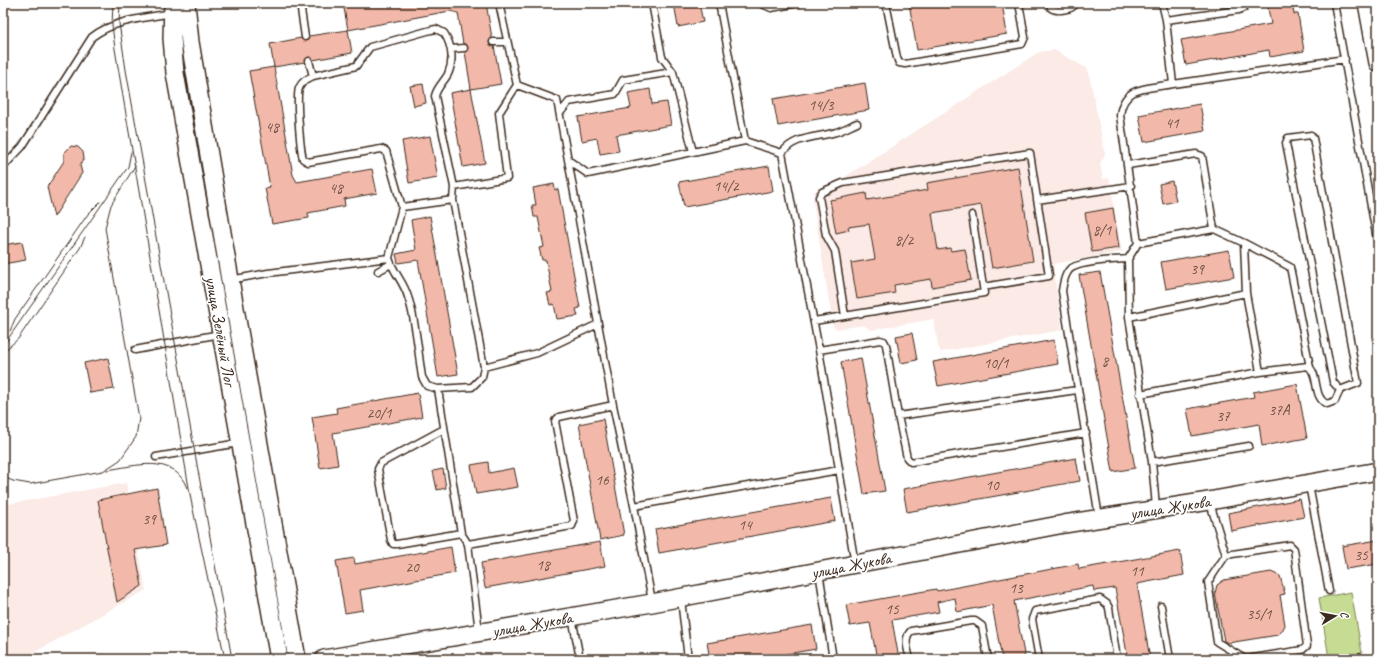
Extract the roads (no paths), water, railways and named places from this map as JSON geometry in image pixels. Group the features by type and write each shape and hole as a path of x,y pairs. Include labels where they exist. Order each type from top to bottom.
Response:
{"main road":[{"name":"улица Зелёный Лог","path":"186,3 190,42 230,280 297,659"},
{"path":"1367,3 1378,63"},
{"name":"улица Зелёный Лог","path":"172,8 172,38 175,73 279,659"},
{"name":"улица Жукова","path":"324,659 652,603 1099,518 1209,501 1378,471"}],"lane":[{"path":"300,3 305,37"},
{"path":"454,187 507,178 499,114 517,84 506,42 499,3"},
{"path":"652,3 662,57 673,72 693,152"},
{"path":"719,3 745,141"},
{"path":"760,3 771,8 799,3"},
{"path":"886,3 897,58 900,63 905,64 1022,44 1025,37 1019,3"},
{"path":"1049,3 1050,8 1056,10 1072,8 1076,3"},
{"path":"1162,3 1166,20 1173,84"},
{"path":"1166,20 1239,10 1244,8 1245,3"},
{"path":"1334,3 1378,245"},
{"path":"3,167 22,147 92,37 102,29 172,8"},
{"path":"436,29 444,34 451,49 451,63 448,74 437,90 435,96 454,187 453,200 484,367 482,377 472,387 438,389 427,386 422,377 409,298 401,278 391,264 389,258 402,207 385,150 308,162 303,159 298,98 299,88 304,80 313,76 356,66 370,47 436,29"},
{"path":"493,42 506,42"},
{"path":"451,49 464,48"},
{"path":"1156,509 1152,462 1140,394 1129,316 1128,259 1138,244 1120,115 1121,104 1126,96 1132,92 1173,84 1345,59"},
{"path":"309,61 313,76"},
{"path":"560,113 569,102 615,94 623,80 673,72"},
{"path":"517,84 557,100 598,324 652,603"},
{"path":"855,564 814,321 782,153 787,146 794,141 837,132 857,123"},
{"path":"1307,134 1311,135 1313,138 1358,380 1356,385 1340,390 1333,382 1286,143 1288,138 1307,134"},
{"path":"568,160 588,174 745,141 782,153"},
{"path":"845,316 835,251 826,235 820,197 822,192 843,183 1030,153 1050,276 983,287"},
{"path":"1128,165 1196,154 1200,155 1214,229"},
{"path":"1038,200 1130,186"},
{"path":"402,207 453,200"},
{"path":"814,321 984,293 972,214"},
{"path":"1138,244 1214,229 1290,267 1310,367 1319,396 1323,402 1327,404 1335,402 1340,390"},
{"path":"1244,243 1246,293 1260,372"},
{"path":"230,280 268,273 389,258"},
{"path":"1099,518 1062,291 1063,280 1068,271 1074,267 1106,260 1128,259"},
{"path":"378,271 391,264"},
{"path":"1129,316 1246,293"},
{"path":"484,367 537,353 598,324"},
{"path":"135,350 221,334"},
{"path":"819,350 880,340 884,341 907,458 911,462 1086,433"},
{"path":"1140,394 1260,372 1310,367"},
{"path":"438,389 461,532 468,544 479,633"},
{"path":"898,416 1077,390"},
{"path":"468,544 570,527 573,525 574,521 555,421 559,417 614,405"},
{"path":"444,429 381,463 378,469 393,544 461,532"},
{"path":"156,457 241,443"},
{"path":"1152,462 1249,446"},
{"path":"634,506 839,470"},
{"path":"1308,484 1329,591"},
{"path":"1209,501 1226,555"},
{"path":"1288,545 1292,546 1294,550 1307,646 1302,650 1246,659 1219,644 1217,640 1208,584 1226,555 1288,545"},
{"path":"818,571 833,659"},
{"path":"680,597 688,659"},
{"path":"1039,659 1032,620 1035,611 1100,599 1107,604 1109,608 1116,659"},
{"path":"1161,606 1170,659"},
{"path":"572,617 580,659"},
{"path":"910,659 907,641 908,634 911,631 971,621 975,621 982,626 988,659"}],"tram line":[{"path":"113,3 112,25 115,49 191,500 225,659"},
{"path":"120,3 119,23 126,70 232,659"},
{"path":"3,346 128,167 131,152"},
{"path":"3,477 13,481 30,484 103,471 120,460 136,437 139,418 105,228 111,205 135,166"},
{"path":"10,331 15,319 88,214 100,202"},
{"path":"3,352 18,339 80,248 85,237"},
{"path":"107,470 153,464 163,466 173,470 181,477 187,488"}]}
